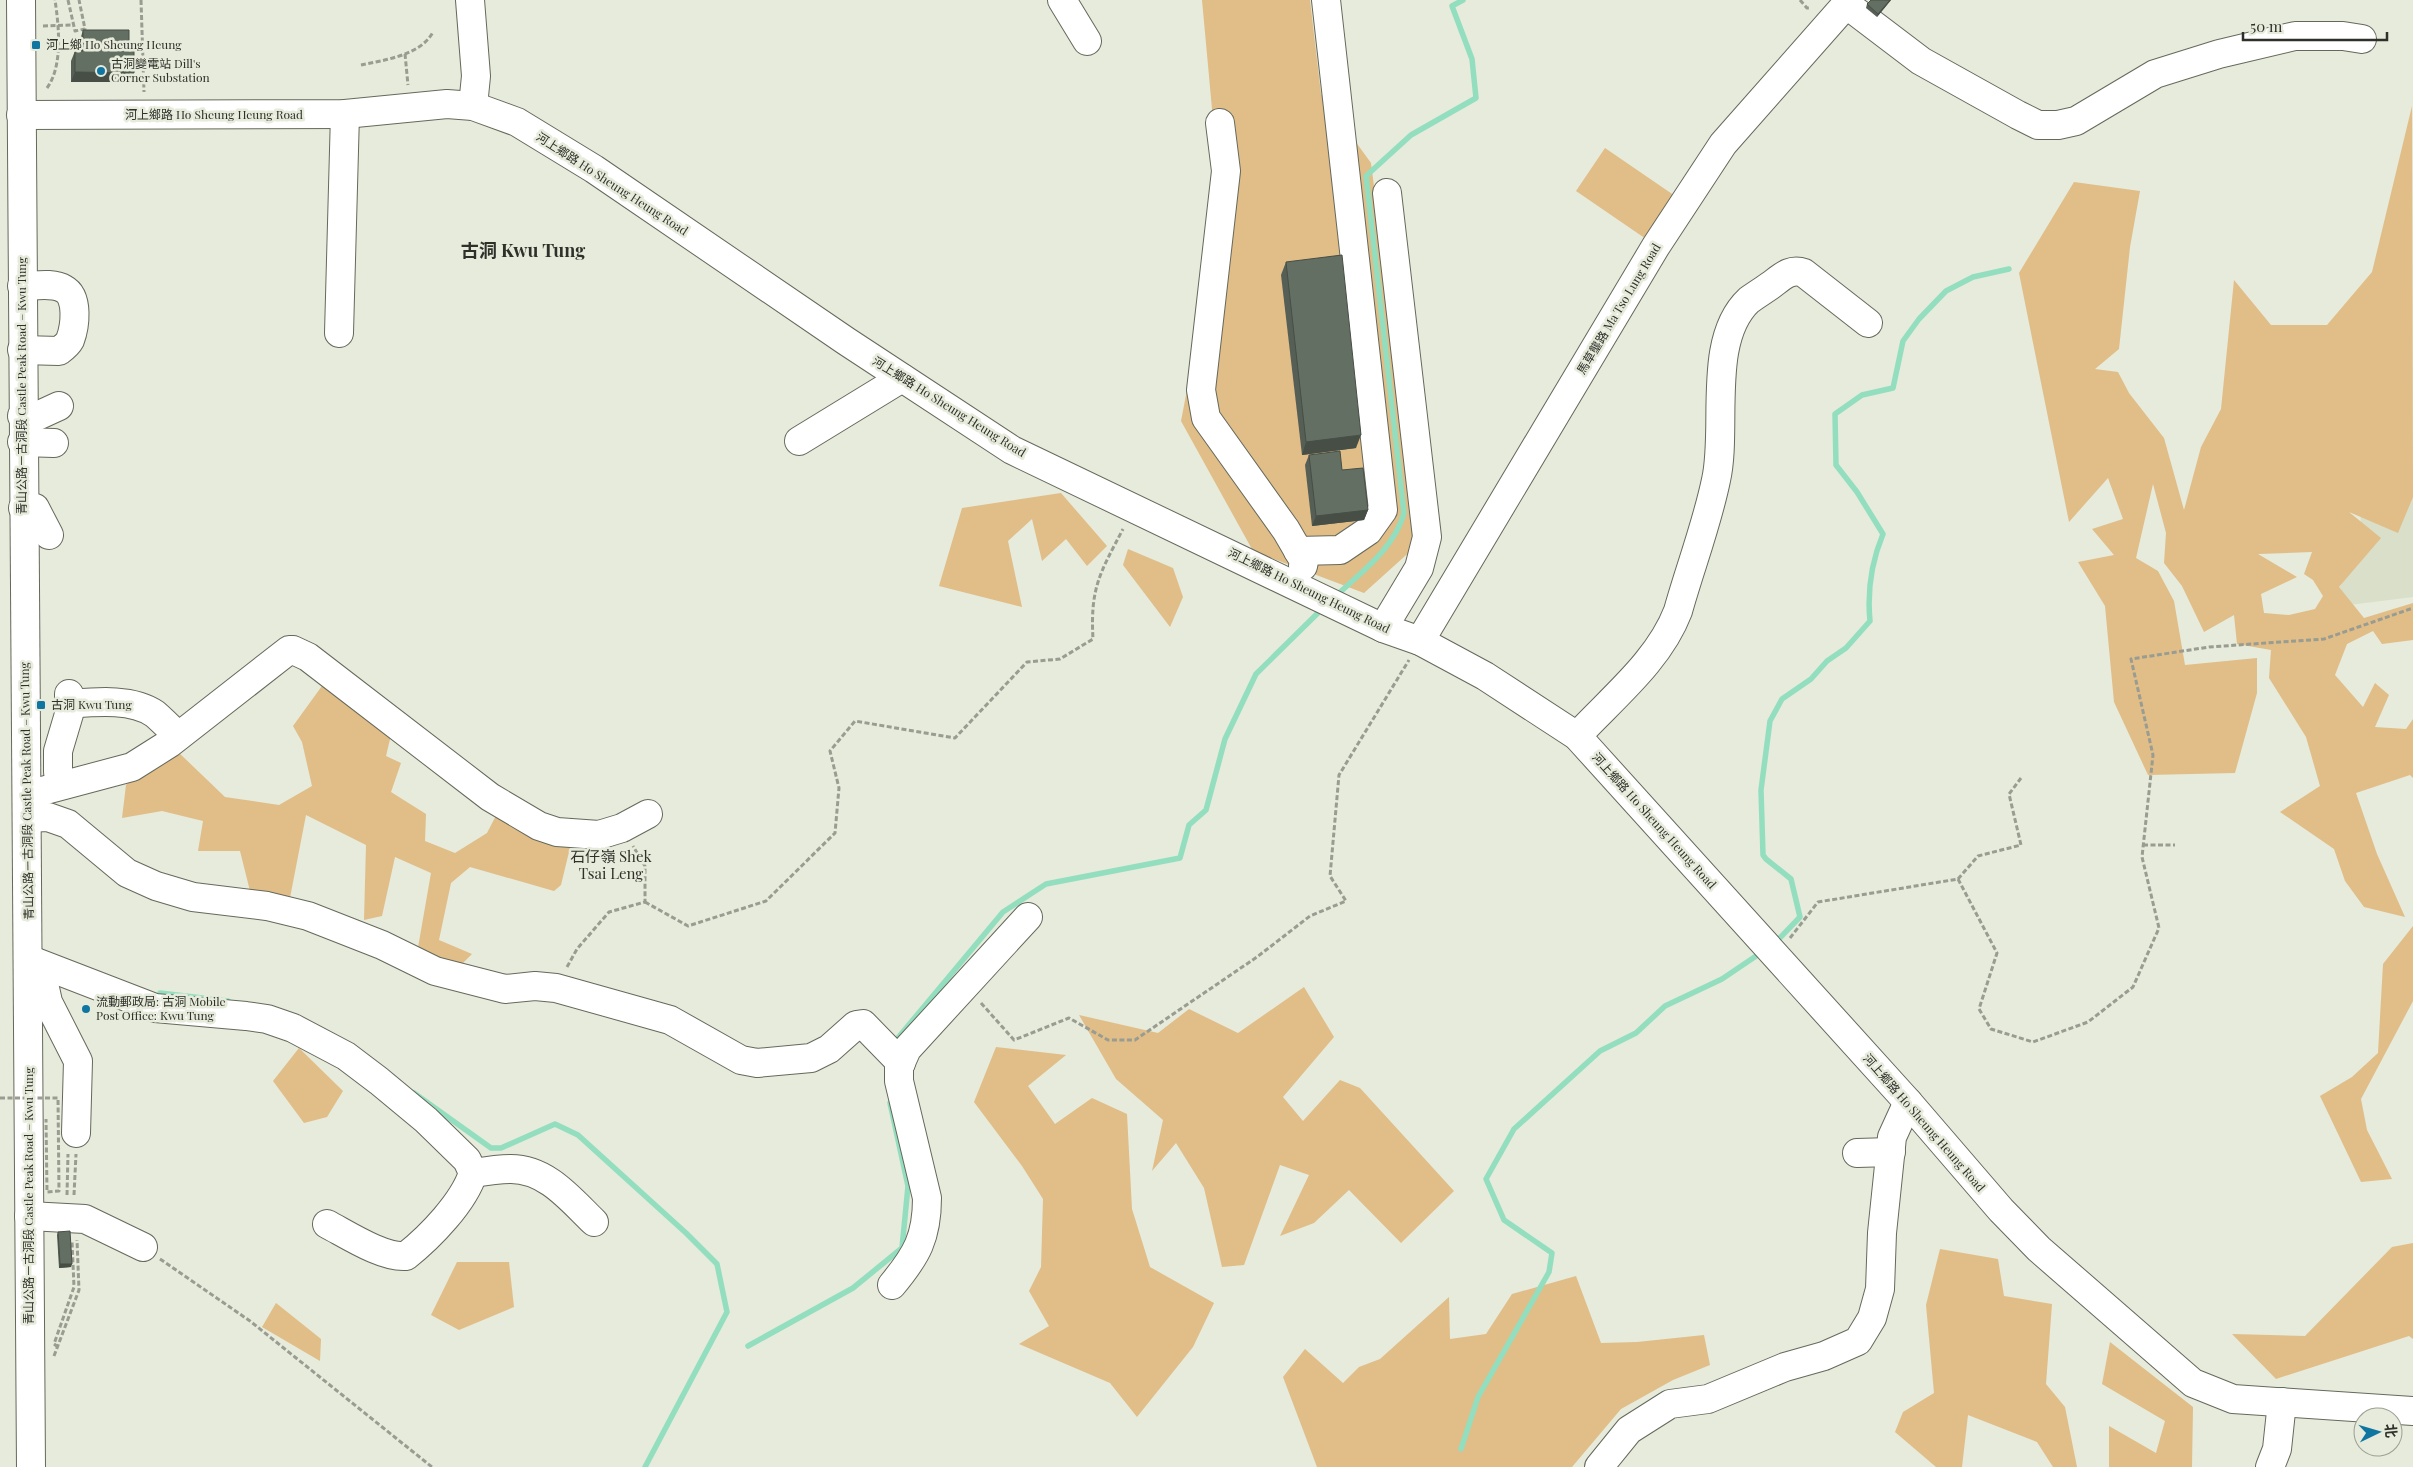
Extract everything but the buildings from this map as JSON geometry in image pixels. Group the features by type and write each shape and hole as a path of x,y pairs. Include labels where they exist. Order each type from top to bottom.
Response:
{"street":[{"name":"青山公路－古洞段 Castle Peak Road – Kwu Tung","path":"21,0 22,429 27,807 34,962 29,1216 31,1467"},
{"path":"470,0 476,76 473,106"},
{"path":"1062,0 1087,41"},
{"path":"1298,551 1340,550 1368,531 1384,510 1326,0"},
{"path":"1848,2 1921,61 2038,125 2058,125 2076,121 2155,74 2219,54 2295,36 2343,36 2362,39"},
{"name":"馬草壟路 Ma Tso Lung Road","path":"1420,642 1656,246 1723,144 1848,2"},
{"name":"河上鄉路 Ho Sheung Heung Road","path":"21,115 345,114 447,104 473,106 517,122 594,169 902,378 1012,450 1383,628 1420,642 1485,676 1577,736 1908,1102 2001,1210 2039,1249 2193,1383 2234,1399 2413,1410"},
{"path":"339,332 345,114"},
{"path":"1220,123 1226,171 1201,390 1206,418 1286,530 1304,562 1296,586"},
{"path":"1383,628 1419,568 1426,537 1387,193"},
{"path":"1577,736 1655,653 1672,626 1678,611 1717,479 1724,355 1729,334 1736,317 1749,301 1789,272 1798,271 1804,273 1868,323"},
{"path":"22,286 56,286 64,289 70,293 74,306 74,320 70,341 60,351 22,350"},
{"path":"799,441 902,378"},
{"path":"54,443 22,429 35,417 60,406"},
{"path":"23,508 35,508 49,535"},
{"path":"27,807 132,767 178,736 289,650 294,650 308,657 490,797 539,826 557,832 599,835 622,828 648,814"},
{"path":"58,772 58,751 69,714 69,699 110,701 140,708 154,714 178,736"},
{"path":"27,807 68,824 127,873 175,892 211,900 267,906 308,916 382,945 424,968 505,990 535,986 556,988 670,1020 741,1060 757,1063 811,1058 821,1054 856,1025 863,1024 901,1063"},
{"path":"892,1285 915,1256 923,1238 927,1217 927,1198 900,1081 901,1063 907,1049 1028,918"},
{"path":"34,962 48,1002 78,1061 76,1133"},
{"path":"34,962 155,1008 267,1019 293,1028 346,1056 379,1081 426,1120 467,1160 473,1173 468,1188 459,1201 406,1256 398,1257 384,1252 327,1224"},
{"path":"1599,1467 1629,1430 1670,1404 1708,1399 1785,1367 1824,1356 1858,1341 1872,1318 1880,1289 1882,1233 1892,1137 1908,1102"},
{"path":"1857,1153 1891,1152"},
{"path":"473,1173 513,1169 539,1176 555,1185 594,1222"},
{"path":"29,1216 85,1219 143,1247"},
{"path":"2270,1467 2277,1449 2282,1402"}],"path":[{"path":"47,88 54,78 58,26 55,0"},
{"path":"68,0 75,31 85,29 79,0"},
{"path":"140,0 144,94"},
{"path":"42,26 71,25"},
{"path":"361,65 405,54 429,40 433,32"},
{"path":"405,54 408,88"},
{"path":"556,988 576,949 609,912 644,902 688,926 766,901 834,833 839,788 830,751 855,721 955,738 1027,662 1060,659 1093,639 1091,609 1098,576 1135,508"},
{"path":"1958,879 1997,953 1979,1009 1991,1029 2034,1042 2088,1022 2133,988 2159,928 2142,857 2154,755 2131,659 2209,647 2324,639 2413,608"},
{"path":"966,985 1014,1040 1069,1018 1108,1040 1134,1040 1257,957 1310,916 1346,901 1330,876 1339,775 1420,642"},
{"path":"1776,956 1818,902 1958,879 1978,856 2021,846 2009,794 2021,778"},
{"path":"622,828 645,866 644,902"},
{"path":"2143,845 2175,845"},
{"path":"0,1098 58,1098 59,1191 47,1192 46,1119"},
{"path":"58,1347 79,1290 76,1232"},
{"path":"143,1247 250,1321 432,1467"}],"shaded area":[{"path":"1202,0 1310,0 1321,94 1371,163 1416,511 1415,547 1364,593 1253,551 1181,421 1197,338 1219,185"},
{"path":"2412,106 2413,497 2398,533 2349,512 2381,538 2339,587 2364,618 2413,603 2413,640 2382,644 2373,631 2347,644 2335,675 2363,707 2375,683 2389,695 2375,727 2406,729 2413,719 2413,778 2410,775 2356,793 2377,854 2405,917 2364,907 2345,881 2334,849 2280,812 2320,786 2306,737 2269,678 2271,650 2237,644 2234,615 2204,632 2182,586 2164,563 2166,533 2153,484 2136,558 2158,571 2174,601 2185,665 2257,658 2257,693 2235,773 2148,775 2114,702 2105,606 2078,562 2114,555 2092,529 2123,519 2108,478 2069,522 2019,273 2074,182 2140,191 2130,247 2119,349 2095,369 2118,372 2129,393 2164,438 2184,510 2201,447 2221,409 2234,280 2271,325 2327,325 2372,272","holes":["2312,552 2304,574 2313,580 2323,596 2315,609 2289,615 2264,613 2261,594 2297,577 2258,554"]},
{"path":"1605,148 1678,198 1649,241 1576,191"},
{"path":"2413,445 2413,597 2325,608 2359,559 2362,485"},
{"path":"1061,493 1107,546 1087,566 1066,539 1042,561 1032,519 1008,541 1022,607 939,586 962,508"},
{"path":"1128,549 1173,568 1183,597 1170,627 1123,565"},
{"path":"327,679 396,714 386,756 401,763 391,792 426,814 425,841 455,853 487,833 503,802 576,823 561,885 554,891 470,867 451,883 439,940 472,954 456,970 416,959 431,873 395,857 382,916 364,920 366,845 306,815 289,903 251,895 240,851 198,851 203,821 162,811 122,818 126,785 160,754 176,750 225,797 279,805 312,786 302,742 293,726"},
{"path":"2413,926 2413,1001 2361,1099 2367,1130 2392,1179 2361,1182 2320,1096 2352,1077 2378,1053 2383,964"},
{"path":"1304,987 1334,1037 1283,1097 1303,1121 1340,1080 1360,1088 1454,1191 1401,1243 1349,1190 1314,1223 1280,1236 1309,1175 1280,1165 1244,1265 1222,1267 1204,1188 1176,1143 1152,1171 1163,1120 1116,1079 1079,1015 1158,1033 1189,1009 1238,1033"},
{"path":"996,1047 1066,1055 1028,1086 1055,1124 1092,1098 1127,1114 1132,1209 1150,1267 1214,1303 1193,1347 1137,1417 1110,1383 1019,1344 1049,1326 1029,1291 1041,1267 1043,1199 1022,1166 974,1102"},
{"path":"299,1048 343,1091 327,1117 304,1123 273,1081"},
{"path":"2413,1243 2413,1339 2409,1336 2276,1379 2232,1334 2305,1336 2392,1247"},
{"path":"1940,1249 1998,1259 2004,1296 2052,1304 2046,1384 2065,1407 2077,1467 2053,1467 2037,1442 1968,1415 1962,1467 1936,1467 1895,1432 1903,1412 1934,1393 1926,1305"},
{"path":"457,1262 509,1262 514,1307 459,1330 431,1315"},
{"path":"1576,1276 1601,1343 1637,1342 1704,1335 1710,1365 1673,1380 1621,1409 1572,1467 1317,1467 1283,1377 1305,1349 1343,1383 1359,1367 1380,1359 1449,1297 1450,1339 1486,1334 1512,1294"},
{"path":"276,1303 321,1339 320,1361 262,1327"},
{"path":"2110,1342 2193,1407 2192,1467 2109,1467 2109,1426 2156,1453 2165,1421 2102,1384"}],"waterway":[{"path":"1335,597 1385,549 1393,538 1404,513 1366,176 1411,135 1476,98 1472,59 1452,6 1463,0"},
{"path":"1774,944 1800,917 1791,879 1763,855 1761,790 1770,721 1782,699 1811,679 1827,661 1846,648 1870,621 1869,598 1871,577 1875,555 1883,534 1857,492 1836,465 1835,414 1862,395 1893,388 1903,341 1919,319 1946,291 1973,277 2009,269"},
{"path":"892,1045 1003,912 1046,884 1180,858 1189,825 1206,810 1225,739 1256,674 1323,608"},
{"path":"1461,1449 1478,1397 1549,1272 1552,1253 1504,1220 1486,1179 1514,1129 1600,1051 1636,1033 1665,1006 1722,979 1762,952"},
{"path":"160,993 228,1001"},
{"path":"414,1093 491,1148 501,1148 555,1124 578,1135 686,1233 717,1264 727,1312 645,1467"},
{"path":"748,1346 853,1288 902,1248 908,1186 890,1103"}],"place":[{"name":"河上鄉 Ho Sheung Heung","path":"36,45"},
{"name":"古洞變電站 Dill's Corner Substation","path":"101,71"},
{"name":"古洞 Kwu Tung","path":"41,705"},
{"name":"流動郵政局: 古洞 Mobile Post Office: Kwu Tung","path":"86,1009"}],"district":[{"name":"古洞 Kwu Tung","path":"523,251"},
{"name":"石仔嶺 Shek Tsai Leng","path":"611,866"}]}
